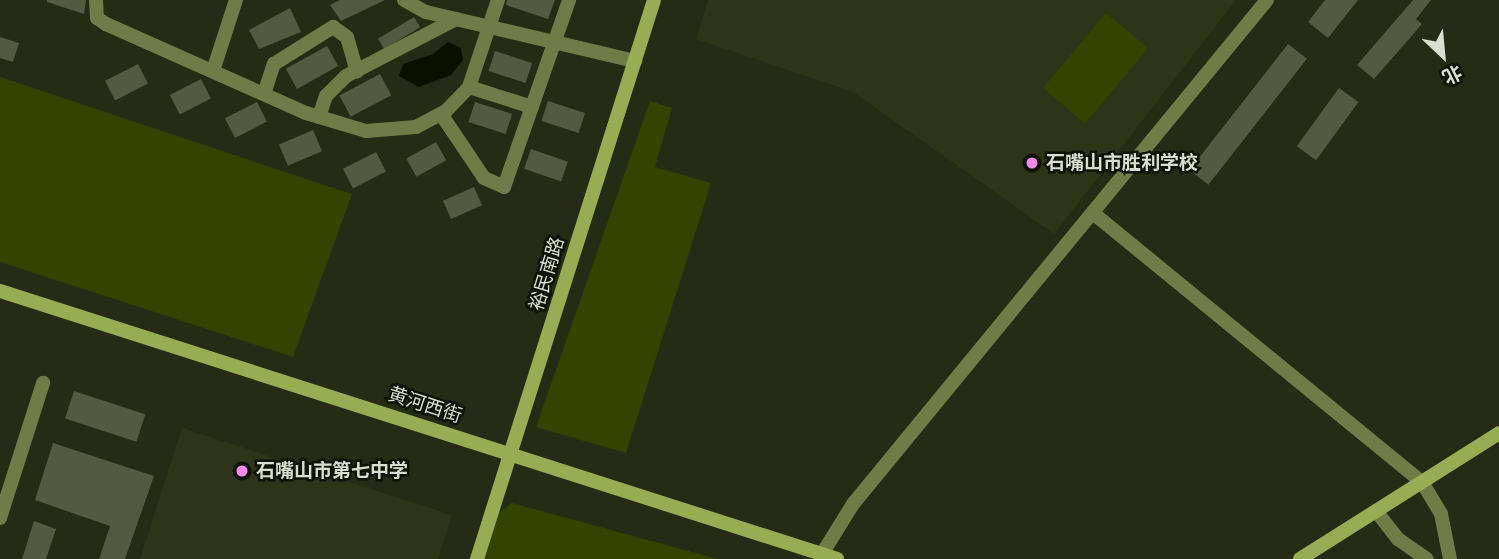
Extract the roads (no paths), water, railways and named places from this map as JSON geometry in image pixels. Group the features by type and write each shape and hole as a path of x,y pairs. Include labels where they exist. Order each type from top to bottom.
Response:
{"street":[{"path":"96,0 97,18 106,24 319,117 366,131 416,127 440,114 469,87 498,0"},
{"path":"213,71 236,0"},
{"path":"404,0 456,19 556,40 635,61"},
{"path":"440,114 484,178 504,187 569,0"},
{"name":"裕民南路","path":"477,559 654,0"},
{"path":"822,554 853,504 1267,0"},
{"path":"319,117 326,96 357,72 456,19"},
{"path":"264,94 274,64 333,27 347,37 357,72"},
{"path":"469,87 532,107"},
{"path":"1093,213 1422,482 1441,514 1450,559"},
{"name":"黄河西街","path":"0,291 837,559"},
{"path":"0,518 43,383"},
{"path":"1300,559 1499,433"},
{"path":"1376,511 1398,538 1427,559"}],"place":[{"name":"石嘴山市胜利学校","path":"1032,163"},
{"name":"石嘴山市第七中学","path":"242,471"}]}
